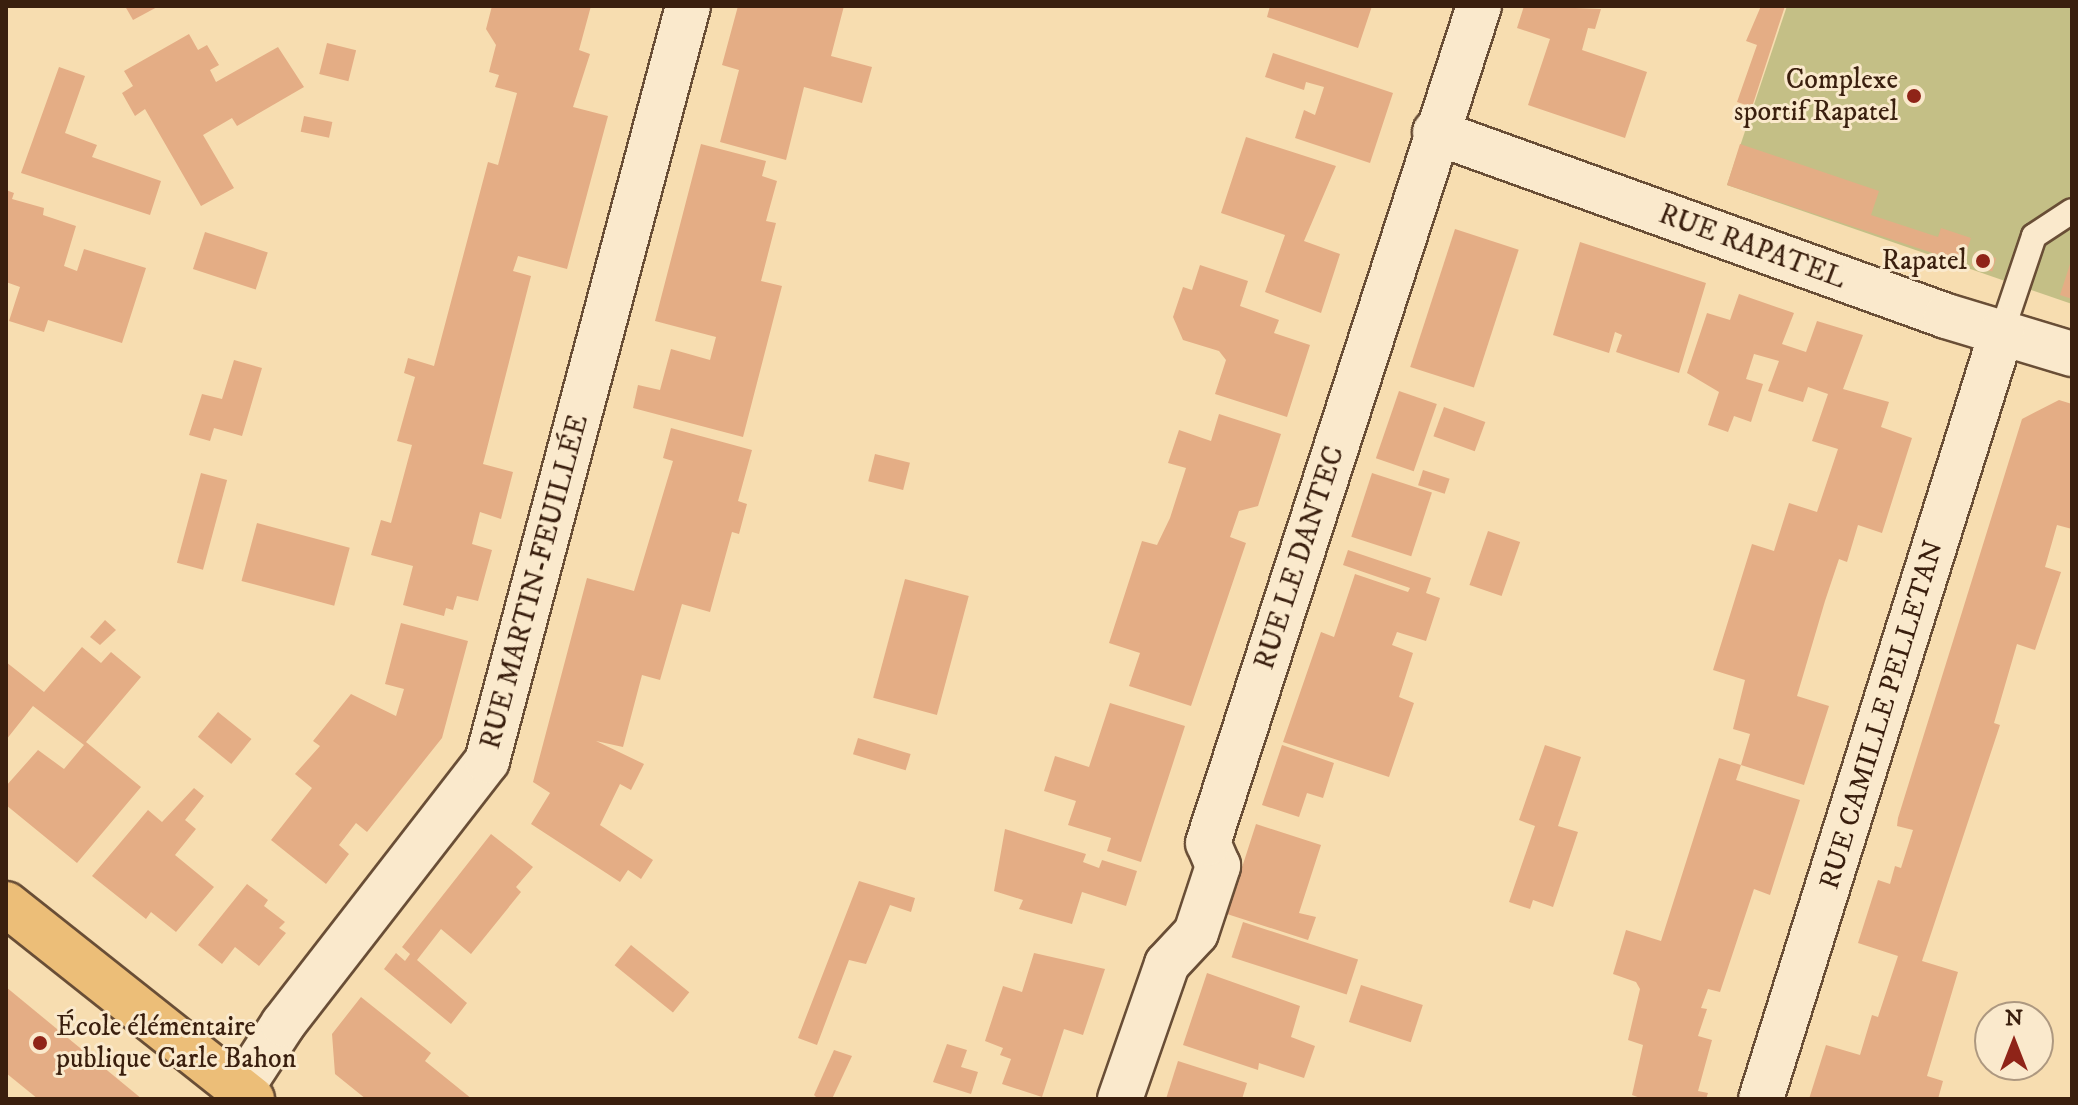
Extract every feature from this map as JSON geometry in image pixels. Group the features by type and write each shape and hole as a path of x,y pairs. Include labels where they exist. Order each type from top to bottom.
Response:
{"main road":[{"path":"6,904 246,1094"}],"street":[{"name":"RUE MARTIN-FEUILLÉE","path":"246,1094 283,1024 487,761 688,6"},
{"name":"RUE LE DANTEC","path":"1120,1099 1167,964 1196,933 1218,866 1208,843 1435,132 1479,6"},
{"name":"RUE RAPATEL","path":"1435,132 1946,316 2072,354"},
{"name":"RUE CAMILLE PELLETAN","path":"1761,1099 2002,331"}],"lane":[{"path":"2002,331 2034,236 2072,211"}],"shaded area":[{"name":"Complexe sportif Rapatel","path":"1787,6 2072,6 2072,304 1727,185"}],"building":[{"path":"125,6 159,6 133,20"},
{"path":"492,6 591,6 579,50 590,54 573,107 608,116 567,269 518,256 513,271 531,276 483,464 513,472 501,519 480,512 472,544 492,550 478,601 457,596 453,610 446,608 444,616 403,605 413,566 371,555 381,520 391,523 412,445 397,441 415,377 404,373 408,358 434,366 488,162 498,165 517,93 495,87 499,75 489,72 496,45 486,29"},
{"path":"738,6 844,6 831,56 872,67 862,103 804,87 786,160 720,142 739,70 722,65"},
{"path":"1270,6 1372,6 1358,48 1267,17"},
{"path":"1524,6 1601,9 1595,29 1588,28 1582,50 1647,72 1625,138 1528,105 1550,39 1517,28"},
{"path":"1761,6 1785,6 1752,107 1737,102 1757,45 1746,41"},
{"path":"189,34 198,50 207,45 219,65 210,70 216,82 278,47 304,87 237,126 232,118 203,135 234,188 201,206 145,109 135,116 122,93 133,86 124,71"},
{"path":"327,43 356,50 348,81 319,74"},
{"path":"1273,53 1393,93 1370,163 1295,138 1304,110 1315,115 1324,87 1306,82 1304,90 1265,77"},
{"path":"59,67 85,76 65,133 97,145 92,157 161,181 150,215 21,173"},
{"path":"304,116 332,122 329,138 301,132"},
{"path":"1246,137 1336,166 1304,241 1340,254 1321,313 1265,292 1285,235 1221,213"},
{"path":"701,144 766,161 762,176 777,181 766,221 776,223 761,281 782,286 743,437 633,408 638,385 660,390 671,349 710,360 716,337 655,321"},
{"path":"1740,144 1879,191 1871,215 1938,237 1941,228 1971,238 1963,263 1727,185"},
{"path":"6,190 14,193 12,199 44,208 43,215 76,226 64,266 77,271 84,249 146,268 122,343 48,320 44,332 9,321 20,287 6,282"},
{"path":"1455,229 1519,250 1474,388 1410,367"},
{"path":"205,232 268,252 256,289 193,269"},
{"path":"1580,242 1706,283 1679,373 1616,352 1622,335 1615,332 1609,353 1553,335"},
{"name":"Rapatel","path":"1975,252 1996,258 1992,272 1971,265"},
{"path":"2072,261 2072,299 2060,295"},
{"path":"1200,265 1248,281 1240,306 1279,320 1274,333 1310,345 1287,417 1215,394 1226,360 1219,351 1183,340 1173,317 1183,287 1192,290"},
{"path":"1739,294 1794,313 1782,344 1806,352 1817,321 1863,335 1843,389 1889,402 1881,427 1912,438 1882,533 1858,525 1847,562 1839,559 1825,601 1797,696 1829,706 1804,785 1741,765 1750,734 1733,729 1745,680 1713,670 1752,544 1774,551 1789,503 1817,512 1838,449 1812,441 1828,394 1808,387 1803,402 1768,391 1779,361 1754,354 1746,379 1763,384 1751,422 1734,416 1728,432 1708,425 1719,392 1687,373 1707,313 1730,320"},
{"path":"234,360 262,368 242,436 214,428 210,441 189,435 202,394 222,399"},
{"path":"1399,391 1437,404 1414,471 1376,458"},
{"path":"2059,400 2072,404 2072,529 2057,525 2045,567 2061,572 2035,650 2017,644 1994,723 2000,725 1922,961 1958,972 1927,1076 1943,1081 1938,1099 1809,1099 1826,1045 1860,1055 1872,1015 1878,1017 1898,956 1858,943 1878,880 1890,884 1895,866 1901,868 1913,830 1897,826 1898,818 2022,419"},
{"path":"1444,407 1485,422 1475,451 1433,436"},
{"path":"1219,414 1281,434 1258,506 1239,511 1230,537 1246,543 1191,706 1129,686 1140,653 1109,643 1142,541 1157,545 1170,518 1186,468 1168,463 1179,430 1211,441"},
{"path":"671,428 752,450 738,501 747,504 739,534 732,532 710,612 682,604 660,680 642,675 623,747 596,741 644,764 631,790 620,784 600,825 653,860 641,879 628,870 620,882 531,824 550,793 533,782 587,578 634,591 673,461 663,458"},
{"path":"875,454 910,463 903,490 868,481"},
{"path":"1423,470 1450,479 1445,494 1418,485"},
{"path":"201,473 227,480 203,570 177,563"},
{"path":"1372,473 1432,492 1411,556 1351,537"},
{"path":"257,523 350,548 334,606 241,581"},
{"path":"1488,531 1520,542 1502,596 1469,585"},
{"path":"1348,550 1431,578 1426,593 1440,598 1426,641 1397,632 1392,645 1413,653 1399,697 1414,703 1389,777 1283,742 1321,632 1334,637 1355,574 1408,592 1410,588 1343,565"},
{"path":"905,579 969,596 937,715 873,698"},
{"path":"105,620 116,630 100,645 90,637"},
{"path":"401,623 468,641 442,738 367,832 356,823 339,845 349,854 326,884 271,840 312,788 295,774 320,746 313,741 351,694 396,716 404,689 385,684"},
{"path":"82,647 101,663 111,652 141,677 86,742 141,787 77,863 6,805 6,786 38,750 64,769 84,745 33,706 6,740 6,662 44,692"},
{"path":"1110,703 1185,726 1141,862 1107,851 1111,838 1068,825 1076,801 1044,791 1055,756 1089,767"},
{"path":"218,712 251,739 231,764 198,737"},
{"path":"858,738 911,754 906,770 853,754"},
{"path":"1282,745 1334,763 1323,798 1307,793 1299,817 1262,805"},
{"path":"1545,745 1581,757 1558,826 1578,832 1553,907 1533,900 1530,909 1509,902 1535,826 1519,820"},
{"path":"1719,758 1741,765 1736,780 1800,800 1770,895 1754,889 1720,992 1708,989 1701,1008 1707,1009 1698,1036 1712,1040 1698,1091 1708,1093 1706,1099 1643,1099 1632,1095 1643,1045 1628,1040 1640,989 1636,982 1613,974 1626,930 1661,941"},
{"path":"194,788 204,796 185,820 196,829 175,855 214,887 176,932 151,912 146,919 92,876 148,810 162,822"},
{"path":"1256,824 1321,845 1299,913 1316,917 1308,940 1227,914"},
{"path":"1005,829 1086,854 1083,862 1099,868 1102,860 1137,871 1126,906 1082,892 1072,924 1019,909 1023,900 994,891"},
{"path":"491,834 533,867 516,887 521,892 471,954 441,929 417,960 467,1003 451,1024 384,969 396,953 405,961 410,954 402,947"},
{"path":"859,881 915,898 911,912 890,905 866,964 849,960 817,1045 798,1038"},
{"path":"247,884 268,900 264,906 285,922 279,928 286,933 259,966 235,947 222,964 198,945"},
{"path":"1243,922 1358,959 1347,995 1232,957"},
{"path":"631,945 689,992 673,1012 615,965"},
{"path":"1034,953 1105,969 1083,1035 1064,1029 1042,1097 1002,1084 1011,1059 1000,1055 1003,1048 985,1041 1003,986 1022,992"},
{"path":"1207,973 1300,1006 1291,1037 1315,1046 1304,1078 1259,1063 1258,1070 1183,1045"},
{"path":"1361,985 1423,1005 1411,1042 1349,1022"},
{"name":"École élémentaire publique Carle Bahon","path":"6,987 142,1099 38,1099 6,1073"},
{"path":"361,997 431,1053 425,1061 472,1099 366,1099 335,1074 332,1034"},
{"path":"947,1044 967,1050 961,1067 978,1072 971,1094 933,1082"},
{"path":"834,1050 852,1056 832,1099 818,1099 814,1095"},
{"path":"1178,1061 1247,1083 1242,1099 1166,1099"}],"place":[{"name":"Complexe sportif Rapatel","path":"1914,96"},
{"name":"Rapatel","path":"1983,261"},
{"name":"École élémentaire publique Carle Bahon","path":"40,1043"}]}
